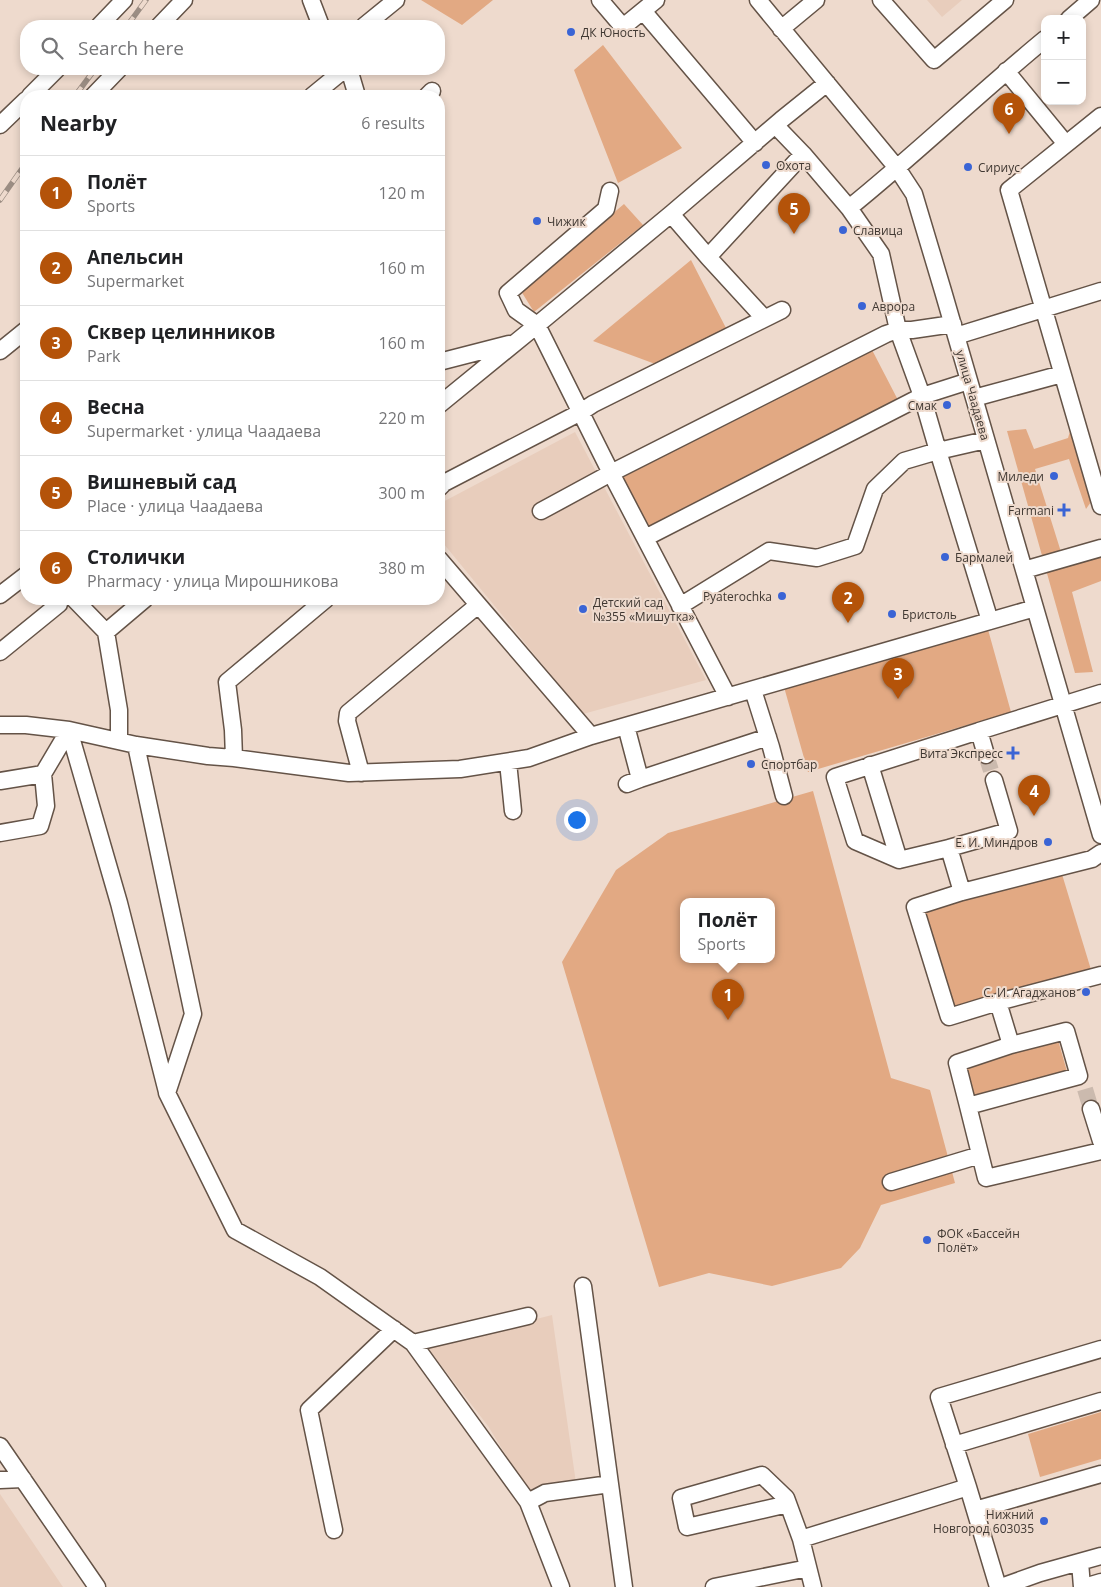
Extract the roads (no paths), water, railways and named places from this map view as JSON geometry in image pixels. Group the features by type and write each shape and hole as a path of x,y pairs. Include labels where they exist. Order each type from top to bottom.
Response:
{"street":[{"path":"104,20 124,0"},
{"path":"166,20 184,0"},
{"path":"311,0 319,20"},
{"path":"371,20 396,0"},
{"path":"600,0 623,27 656,0"},
{"name":"улица Чаадаева","path":"758,0 897,168 914,194 1101,835"},
{"path":"781,29 816,0"},
{"path":"881,0 934,60 1005,0"},
{"path":"1074,15 1091,0"},
{"path":"643,11 755,143"},
{"path":"849,208 1041,42"},
{"path":"1006,71 1066,144"},
{"path":"37,90 51,75"},
{"path":"99,90 113,75"},
{"path":"320,90 339,75"},
{"path":"349,75 355,90"},
{"path":"445,400 827,84"},
{"path":"0,126 20,107"},
{"path":"1101,116 1009,190 1101,506"},
{"path":"776,126 803,154 849,208 881,254 898,330 922,396 990,621"},
{"path":"708,257 803,154"},
{"path":"610,191 606,209 508,293 516,310 537,325 644,538 728,697"},
{"path":"671,214 764,318"},
{"path":"541,510 886,334 898,330 955,330 1044,309 1101,291"},
{"path":"445,482 593,404 782,310"},
{"path":"0,350 20,335"},
{"path":"445,360 514,342"},
{"path":"974,398 1062,374"},
{"path":"644,538 922,396 969,381"},
{"path":"680,606 769,551 817,558 855,546 875,489 904,461 986,440"},
{"path":"1024,570 1101,548"},
{"path":"445,566 591,736"},
{"path":"0,595 20,580"},
{"path":"0,652 61,605"},
{"path":"71,605 106,632 119,710 119,741"},
{"path":"106,632 138,605"},
{"path":"234,758 233,730 227,682 319,605"},
{"path":"362,773 346,722 348,713 478,605"},
{"path":"0,725 26,725 69,730 136,745 349,774 460,770 529,758 591,736 1036,608"},
{"path":"754,690 784,796"},
{"path":"994,780 1009,831 899,860 855,842 835,777 870,764 1101,693"},
{"path":"626,726 634,781 768,737"},
{"path":"0,833 40,826 46,806 43,774 69,730"},
{"path":"69,730 119,904 167,1093 235,1230 320,1277 414,1343 528,1502 561,1587"},
{"path":"979,731 986,755"},
{"path":"136,745 193,1014 167,1093"},
{"path":"508,762 513,811"},
{"path":"870,764 899,860"},
{"path":"0,780 43,774"},
{"path":"949,848 962,892"},
{"path":"1101,853 1092,859 962,892 915,907 948,1018 998,1002 1101,975"},
{"path":"998,1002 1011,1046"},
{"path":"968,1106 1082,1082 1066,1031 958,1063 968,1106 986,1178 1101,1150"},
{"path":"1091,1109 1101,1141"},
{"path":"890,1182 980,1155"},
{"path":"584,1286 624,1587"},
{"path":"414,1343 528,1316"},
{"path":"334,1530 309,1410 394,1330"},
{"path":"998,1587 939,1397 1101,1349"},
{"path":"954,1445 1101,1401"},
{"path":"0,1446 97,1587"},
{"path":"975,1510 1101,1474"},
{"path":"788,1504 687,1528 681,1498 762,1475 786,1498 801,1539 813,1587"},
{"path":"0,1480 23,1478"},
{"path":"528,1502 544,1493 610,1484"},
{"path":"801,1539 968,1487"},
{"path":"1002,1587 1042,1580 1080,1562 1101,1556"},
{"path":"1080,1562 1083,1587 1101,1582"},
{"path":"714,1587 808,1568"}],"tunnel":[{"path":"986,755 994,780"},
{"path":"1085,1089 1091,1109"}],"railway":[{"path":"131,20 146,0"},
{"path":"79,90 91,75"},
{"path":"0,200 20,172"}],"place":[{"name":"ДК Юность","path":"571,32"},
{"name":"Столички","path":"1009,134"},
{"name":"Охота","path":"766,165"},
{"name":"Сириус","path":"968,167"},
{"name":"Чижик","path":"537,221"},
{"name":"Славица","path":"843,230"},
{"name":"Вишневый сад","path":"794,234"},
{"name":"Аврора","path":"862,306"},
{"name":"Смак","path":"947,405"},
{"name":"Миледи","path":"1054,476"},
{"name":"Farmani","path":"1064,510"},
{"name":"Бармалей","path":"945,557"},
{"name":"Pyaterochka","path":"782,596"},
{"name":"Детский сад №355 «Мишутка»","path":"583,609"},
{"name":"Бристоль","path":"892,614"},
{"name":"Апельсин","path":"848,623"},
{"name":"Сквер целинников","path":"898,699"},
{"name":"Вита Экспресс","path":"1013,753"},
{"name":"Спортбар","path":"751,764"},
{"name":"Весна","path":"1034,816"},
{"name":"Е. И. Миндров","path":"1048,842"},
{"name":"С. И. Агаджанов","path":"1086,992"},
{"name":"Полёт","path":"728,1020"},
{"name":"ФОК «Бассейн Полёт»","path":"927,1240"},
{"name":"Нижний Новгород 603035","path":"1044,1521"}]}
